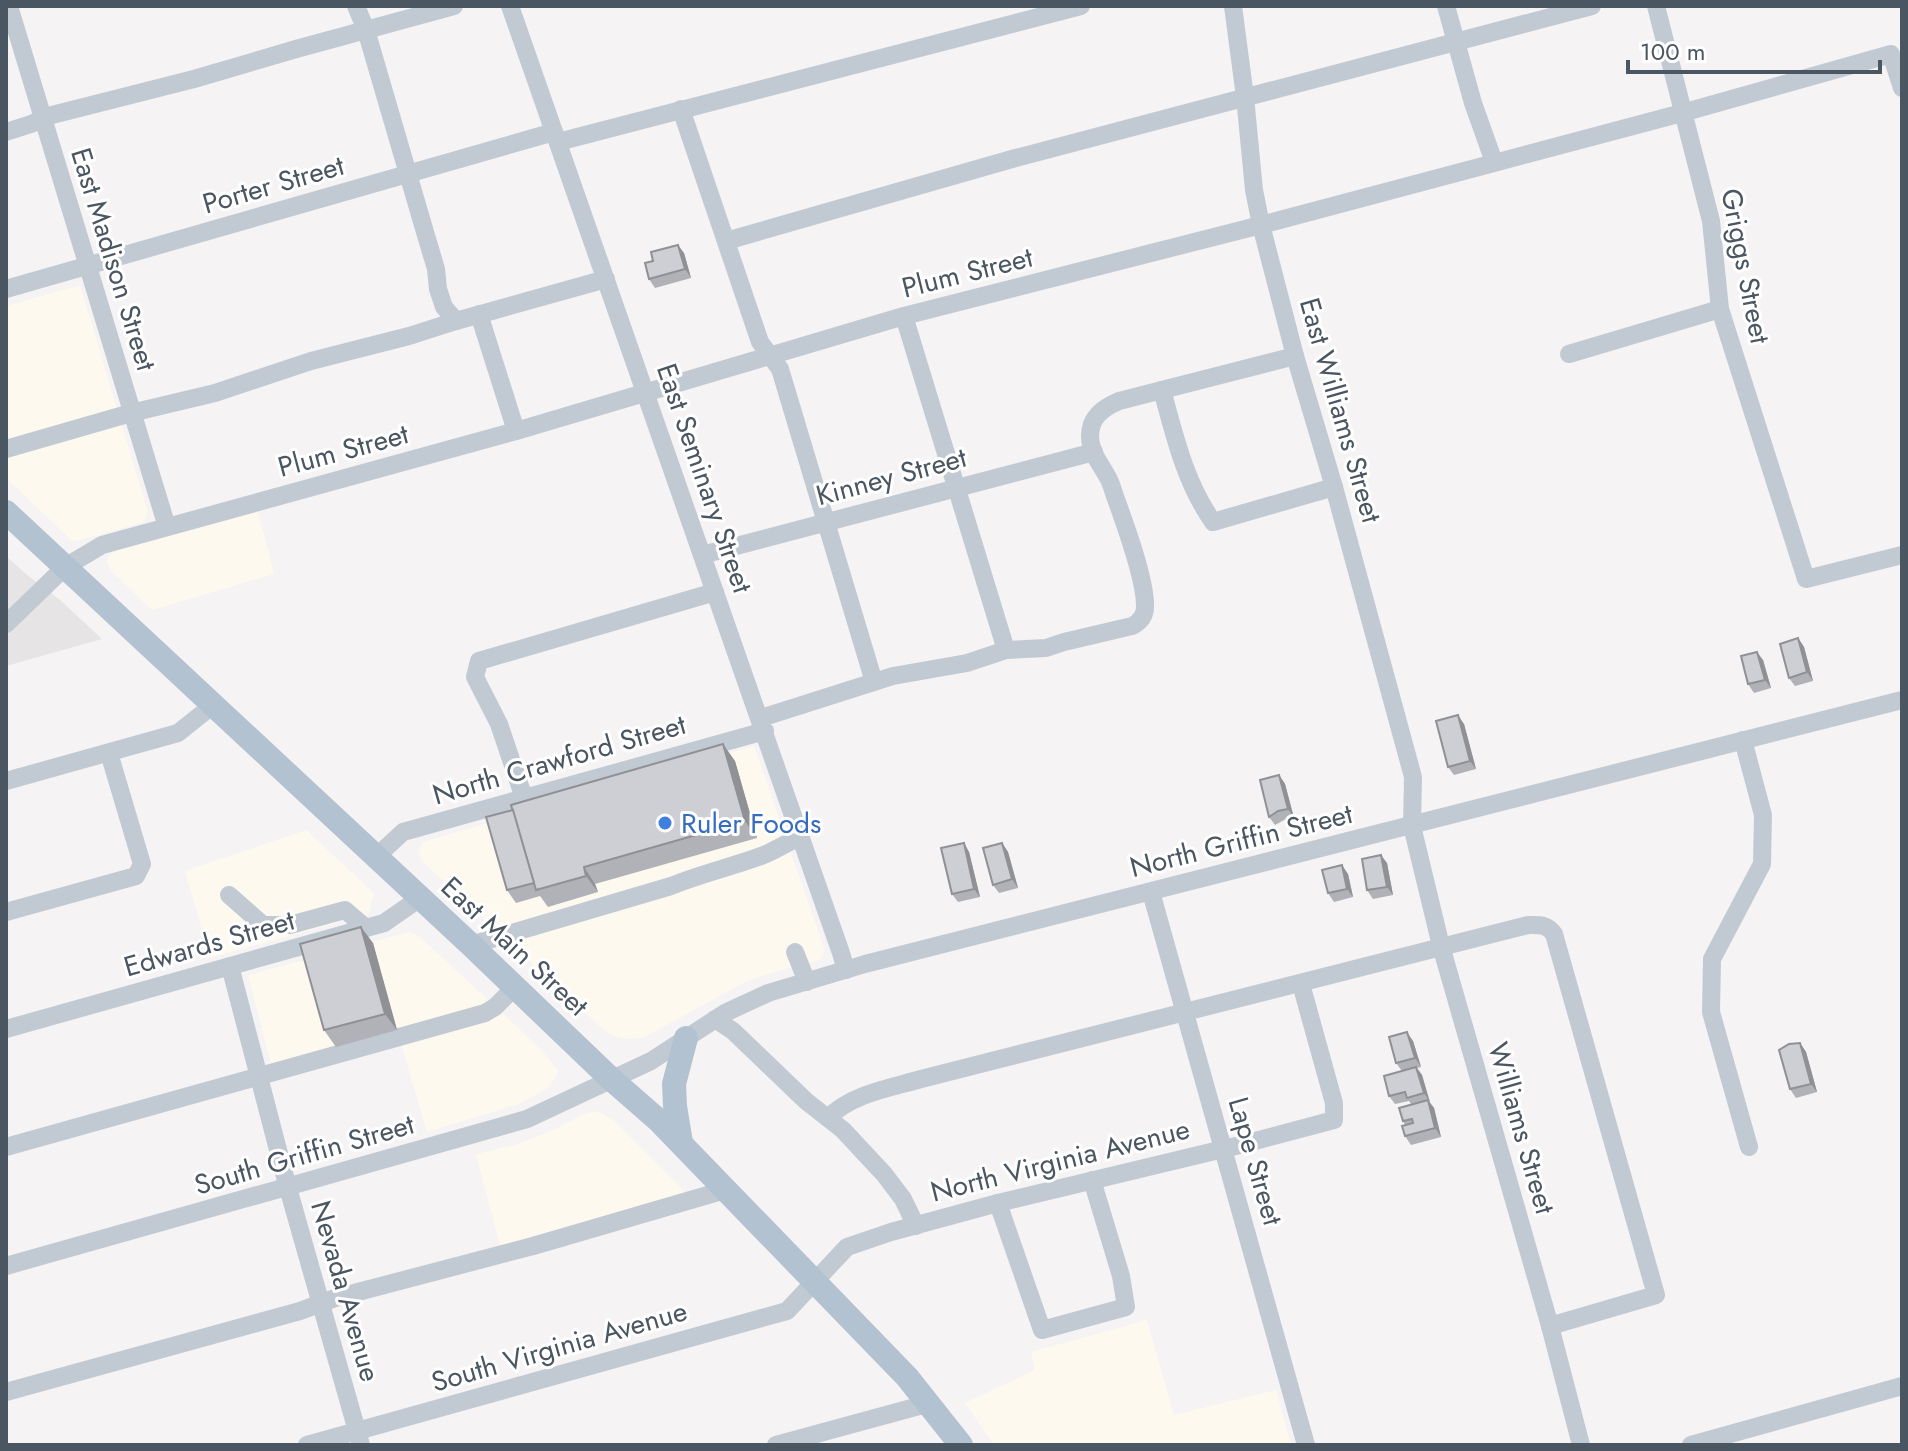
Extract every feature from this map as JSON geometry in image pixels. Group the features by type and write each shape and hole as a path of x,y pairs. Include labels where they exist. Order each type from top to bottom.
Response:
{"main road":[{"name":"East Main Street","path":"6,512 681,1143 907,1377 961,1445"},
{"path":"681,1143 674,1084 686,1038"}],"street":[{"name":"East Madison Street","path":"9,6 167,527"},
{"path":"356,6 366,30 436,269 438,289 444,307 456,321"},
{"path":"6,132 52,115 194,79 454,6"},
{"name":"East Seminary Street","path":"510,6 846,970"},
{"name":"Porter Street","path":"6,289 408,174 681,109 1081,6"},
{"name":"East Williams Street","path":"1233,6 1254,190 1261,225 1413,777 1412,826"},
{"path":"1446,6 1473,103 1494,162"},
{"path":"726,241 1012,159 1592,6"},
{"name":"Griggs Street","path":"1656,6 1711,221 1720,309 1806,579 1902,555"},
{"name":"Plum Street","path":"6,624 65,567 102,545 516,431 904,316 1261,225 1891,54 1902,88"},
{"path":"681,109 760,342 780,369 874,682"},
{"path":"6,449 131,413 215,393 311,361 606,279"},
{"path":"1569,354 1720,309"},
{"path":"479,314 516,431"},
{"path":"904,316 1006,650"},
{"path":"1094,452 1090,438 1097,414 1105,407 1295,356"},
{"path":"1162,390 1188,479 1213,522 1334,487"},
{"name":"Kinney Street","path":"702,555 1094,452"},
{"name":"North Crawford Street","path":"376,857 403,832 763,725 893,676 967,663 1006,650 1046,648 1132,626 1144,614 1142,584 1124,522 1107,476 1094,452"},
{"path":"524,798 499,724 475,677 479,661 715,592"},
{"name":"North Griffin Street","path":"611,1079 651,1061 725,1013 768,993 846,970 1902,700"},
{"path":"6,781 178,733 213,705"},
{"path":"1743,740 1763,815 1762,864 1712,959 1711,1012 1749,1147"},
{"path":"6,912 136,876 142,864 109,753"},
{"name":"Williams Street","path":"1412,826 1441,946 1581,1445"},
{"path":"471,945 671,886 763,855 801,837"},
{"name":"Lape Street","path":"1151,892 1306,1445"},
{"path":"229,895 263,925 290,925 345,910 366,928"},
{"name":"Edwards Street","path":"6,1029 384,923 420,898"},
{"path":"828,1118 838,1107 907,1083 1441,946 1528,925 1550,927 1656,1295 1550,1326"},
{"path":"795,952 807,982"},
{"name":"Nevada Avenue","path":"230,966 288,1188 359,1438"},
{"name":"North Virginia Avenue","path":"815,1281 847,1247 998,1203 1334,1120 1334,1103 1301,984"},
{"path":"6,1147 485,1013 515,987"},
{"path":"715,1019 733,1031 806,1101 843,1130 884,1174 903,1199 916,1226"},
{"name":"South Griffin Street","path":"6,1266 527,1119 611,1079"},
{"path":"998,1203 1042,1330 1126,1307 1121,1276 1092,1180"},
{"path":"6,1392 725,1190"},
{"name":"South Virginia Avenue","path":"307,1445 359,1438 787,1311 815,1281"},
{"path":"1691,1445 1902,1386"},
{"path":"776,1445 930,1403"}],"shaded area":[{"path":"80,285 148,512 144,522 72,541 6,478 6,306"},
{"path":"258,512 274,574 152,610 111,571 107,562 109,555 116,551"},
{"path":"6,556 60,600 102,639 6,666"},
{"path":"754,746 825,951 820,960 745,982 643,1038 627,1039 611,1035 598,1025 423,862 418,851 423,842"},
{"path":"306,830 374,893 369,914 210,958 185,871"},
{"path":"410,932 419,936 541,1049 558,1071 548,1088 519,1104 427,1132 399,1037 273,1072 248,975"},
{"path":"598,1111 612,1119 692,1199 502,1254 476,1154 518,1144 583,1114"},
{"path":"1147,1320 1174,1415 1276,1390 1291,1445 994,1445 965,1403 1035,1370 1031,1352"}],"building":[{"path":"678,245 685,269 649,279 645,263 653,261 651,252"},
{"path":"1798,638 1807,672 1789,678 1780,644"},
{"path":"1757,652 1765,680 1748,684 1741,656"},
{"path":"1458,715 1470,761 1448,767 1436,721"},
{"path":"723,744 745,821 584,867 586,876 536,890 511,805"},
{"path":"1279,775 1288,809 1269,817 1260,780"},
{"path":"513,810 534,883 507,890 486,817"},
{"path":"964,843 974,889 952,894 941,848"},
{"path":"1002,843 1012,879 993,885 983,848"},
{"path":"1381,855 1387,887 1367,890 1362,859"},
{"path":"1342,865 1347,889 1328,893 1322,870"},
{"path":"361,927 385,1014 324,1030 300,944"},
{"path":"1407,1032 1415,1058 1396,1063 1389,1037"},
{"path":"1800,1043 1811,1084 1790,1089 1779,1050 1789,1044"},
{"path":"1416,1067 1424,1093 1407,1098 1405,1092 1389,1096 1384,1076"},
{"path":"1428,1100 1435,1128 1405,1136 1402,1126 1413,1123 1412,1119 1403,1121 1399,1108"}],"place":[{"name":"Ruler Foods","path":"665,823"}]}
